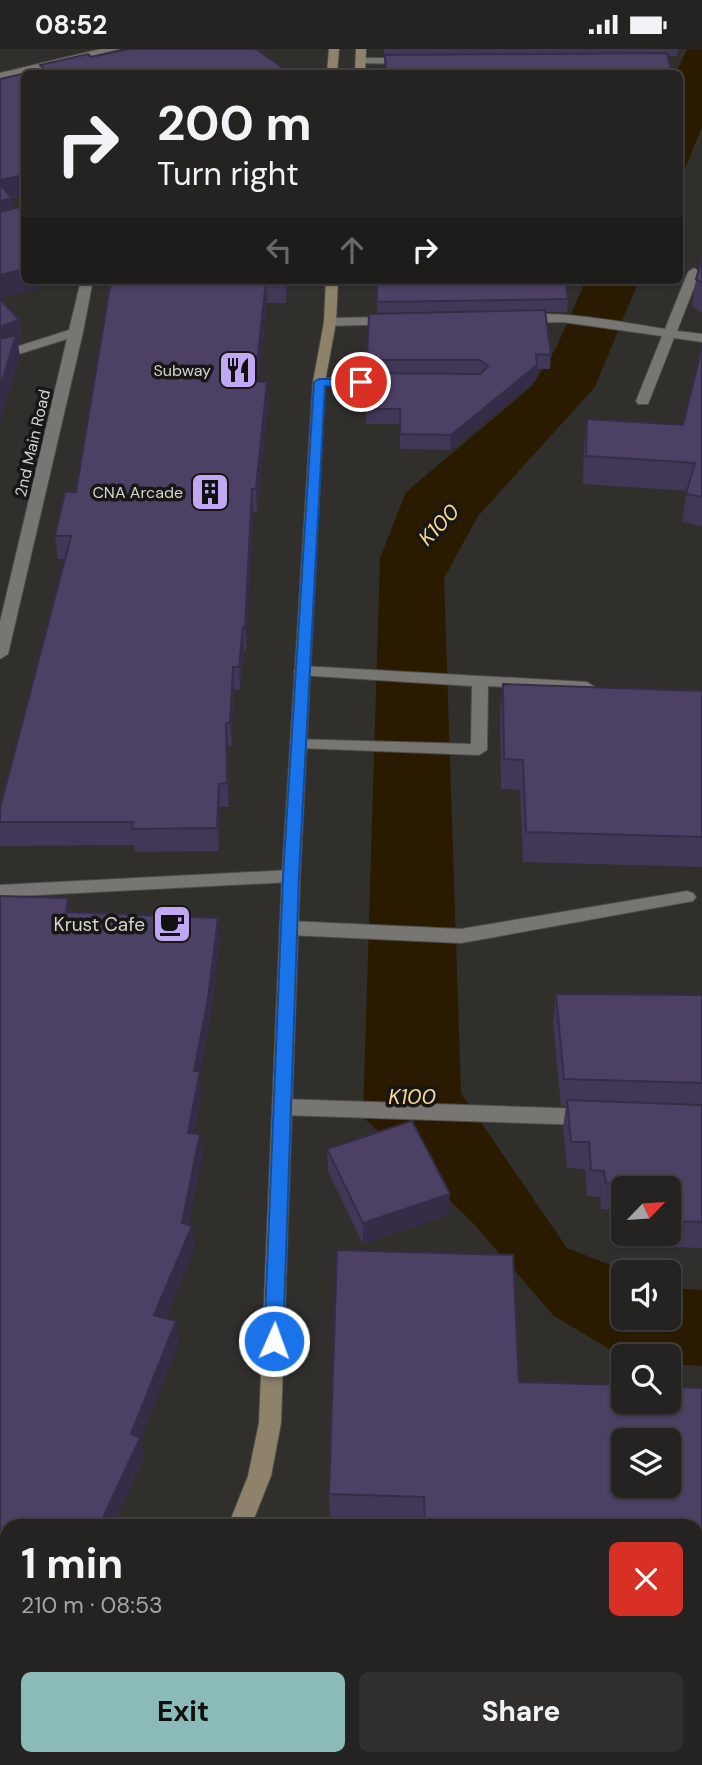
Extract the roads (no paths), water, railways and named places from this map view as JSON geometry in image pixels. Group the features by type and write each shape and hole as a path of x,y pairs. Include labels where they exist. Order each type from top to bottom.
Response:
{"street":[{"path":"25,70 114,49"},
{"path":"332,70 334,49"},
{"path":"360,49 360,70"},
{"path":"361,61 420,61"},
{"path":"0,76 21,71"},
{"path":"643,401 694,272"},
{"name":"2nd Main Road","path":"0,654 86,284"},
{"path":"243,1519 258,1486 268,1453 298,743 319,382 330,322 332,284"},
{"path":"510,319 564,318 702,338"},
{"path":"330,322 404,321"},
{"path":"0,355 77,332"},
{"path":"319,382 400,382"},
{"path":"302,671 605,688"},
{"path":"298,743 479,750 480,681"},
{"path":"0,891 291,876"},
{"path":"289,928 461,936 687,897"},
{"path":"282,1107 608,1118"}],"water":[{"path":"687,49 702,49 702,127 683,173 683,70 677,70"},
{"name":"K100","path":"584,284 637,284 595,387 478,516 444,578 461,1093 567,1248 611,1265 611,1330 681,1330 681,1289 702,1290 702,1366 681,1365 681,1344 611,1344 611,1350 554,1316 473,1223 363,1117 380,558 406,492 532,386 556,348"}],"place":[{"name":"Subway","path":"238,370"},
{"name":"CNA Arcade","path":"210,492"},
{"name":"Krust Cafe","path":"172,924"}]}
